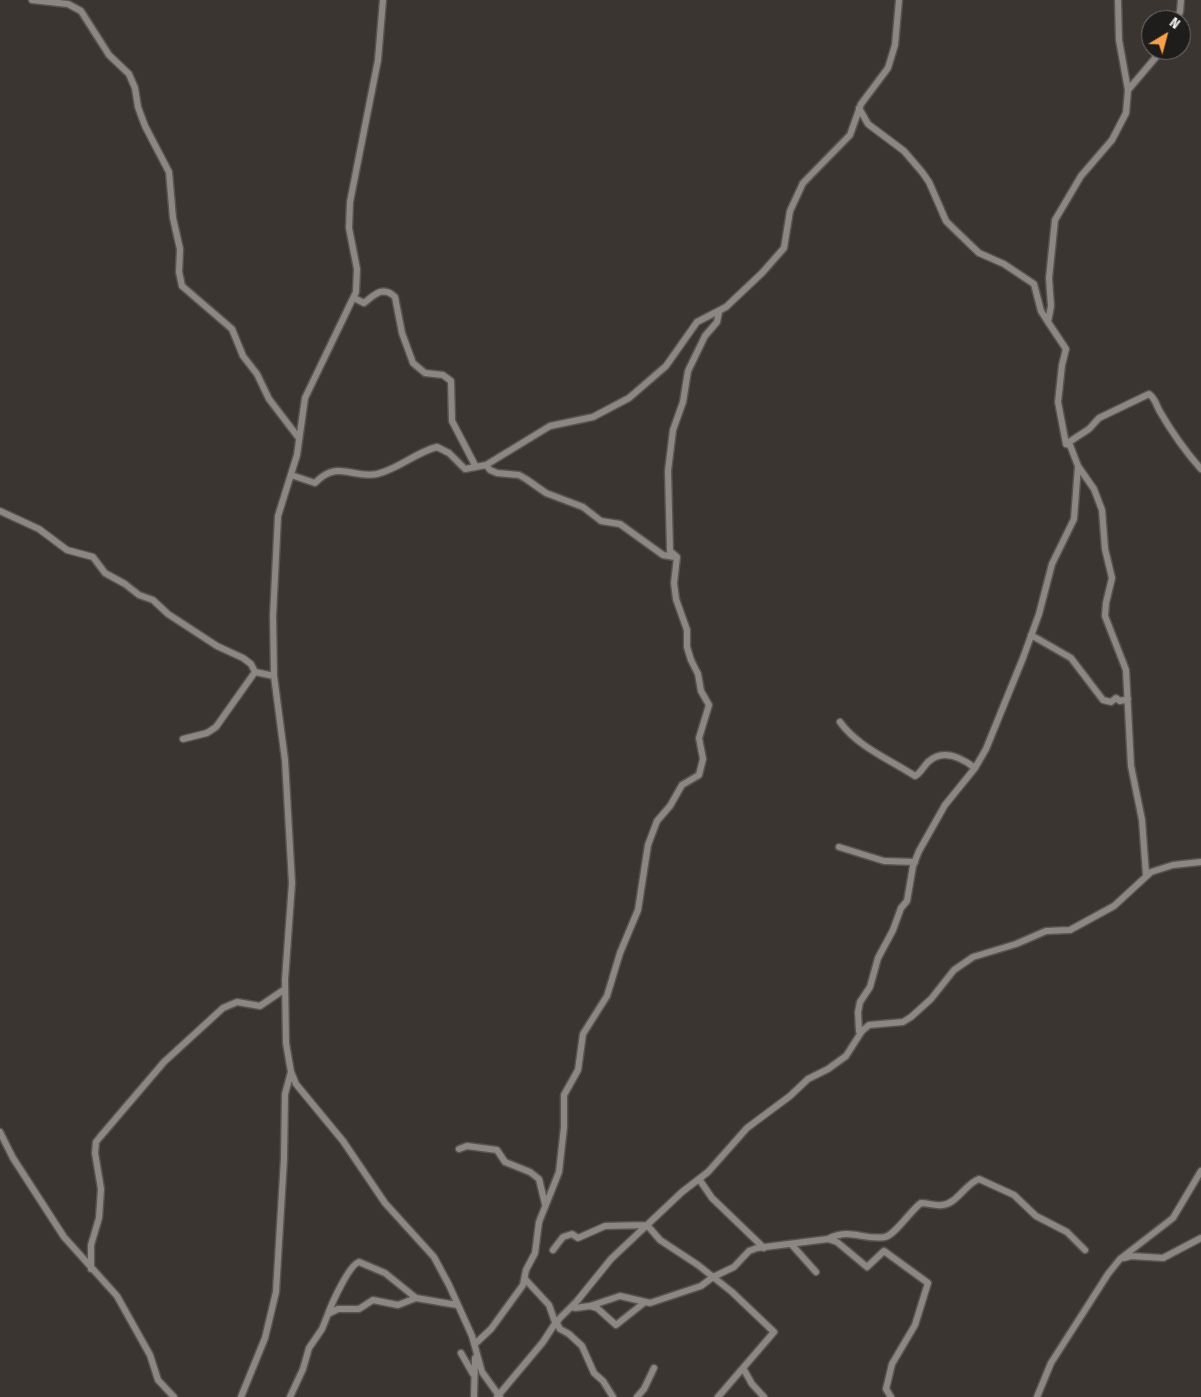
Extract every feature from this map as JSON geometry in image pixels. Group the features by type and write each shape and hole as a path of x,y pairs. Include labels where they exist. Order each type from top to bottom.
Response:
{"street":[{"path":"32,0 68,4 77,8"},
{"path":"72,0 84,15 109,55 123,68 133,82 145,126 170,172 173,218 180,249 179,272 182,286 232,330 243,356 257,374 269,399 298,437"},
{"path":"383,0 378,60 350,202 349,228 357,269 357,286 354,298 308,389 302,407 297,455 278,516 273,616 274,676 285,760 292,883 285,989 286,1043 291,1072 296,1084 343,1141 380,1196 434,1257 475,1344 482,1372 499,1396 558,1321 572,1307 611,1259 699,1179 746,1128 790,1096 808,1078 846,1056 862,1031 875,1024 903,1022 911,1017 932,998 954,970 973,957 1016,944 1046,931 1070,930 1096,918 1114,906 1151,872"},
{"path":"291,475 315,483 322,475 341,470 377,474 437,447 450,453 465,469 486,465 550,426 594,416 629,398 666,366 696,322 719,312 762,273 784,248 790,210 803,183 850,135 860,108 890,63 895,45 899,0"},
{"path":"1048,322 1051,306 1049,278 1055,220 1079,179 1106,149 1124,119 1128,90 1118,40 1118,0"},
{"path":"1128,90 1154,60"},
{"path":"860,108 868,124 904,151 922,172 929,182 946,221 952,228 979,252 1004,264 1034,284 1042,311 1066,349 1057,397 1066,444 1070,445 1078,466 1100,503 1105,549 1112,578 1106,603 1106,616 1115,644 1125,663 1132,776 1138,797 1146,846 1146,874 1173,865 1201,862"},
{"path":"354,298 364,303 377,292 383,291 395,297 402,333 413,363 420,371 443,375 451,382 452,421 476,467"},
{"path":"677,557 670,551 668,508 668,471 673,430 683,402 688,371 705,336 718,322 719,312"},
{"path":"1066,444 1088,430 1099,418 1149,394 1153,397 1158,409 1185,450 1201,468"},
{"path":"486,465 490,470 497,473 519,475 546,492 583,507 601,522 620,524 628,528 663,555 677,557"},
{"path":"862,1031 859,1031 858,1022 860,1002 870,987 884,945 893,930 900,908 906,901 915,862 945,805 975,768 996,726 1031,635 1052,564 1074,519 1078,466"},
{"path":"0,511 38,529 68,550 93,558 105,573 125,584 139,595 154,600 168,614 216,646 243,658 251,664 255,672"},
{"path":"475,1344 491,1329 523,1285 527,1266 535,1253 537,1232 560,1163 564,1095 578,1070 583,1034 607,996 620,953 638,910 648,845 656,824 682,786 699,775 702,764 699,738 709,705 701,691 698,674 691,660 687,647 687,630 676,599 674,583 677,557"},
{"path":"1031,635 1071,658 1103,700 1111,702 1116,698 1120,701 1128,699"},
{"path":"255,672 274,676"},
{"path":"183,740 207,733 216,727 255,672"},
{"path":"840,722 850,734 887,761 914,776 933,758 938,756 958,756 975,768"},
{"path":"838,846 884,860 915,862"},
{"path":"91,1269 91,1245 99,1218 101,1189 95,1154 96,1142 170,1056 223,1008 238,1002 260,1006 285,989"},
{"path":"241,1397 265,1338 276,1292 284,1159 285,1094 291,1072"},
{"path":"0,1132 59,1230 91,1269 117,1296 150,1355 158,1380 174,1397"},
{"path":"459,1149 467,1146 497,1150 505,1162 536,1175 542,1184 545,1207"},
{"path":"1037,1397 1051,1363 1120,1259 1173,1218 1201,1171"},
{"path":"699,1179 712,1198 764,1248"},
{"path":"572,1307 590,1306 620,1296 650,1303 701,1286 713,1277 734,1267 749,1251 828,1239 848,1233 885,1237 893,1232 922,1203 943,1205 950,1203 972,1182 979,1179 1014,1195 1036,1216 1067,1232 1085,1250"},
{"path":"553,1250 563,1237 572,1234 578,1238 605,1226 648,1225"},
{"path":"648,1225 660,1240 713,1277 773,1329 772,1336 718,1397"},
{"path":"1120,1259 1131,1256 1163,1258 1201,1238"},
{"path":"828,1239 837,1242 867,1267 884,1251 928,1283 915,1325 892,1364 886,1389 891,1397"},
{"path":"792,1245 816,1272"},
{"path":"290,1397 303,1369 308,1348 319,1333 343,1286 344,1277 355,1263 359,1262 385,1273 416,1298 457,1305"},
{"path":"524,1279 544,1299 555,1322 558,1321"},
{"path":"328,1314 338,1309 359,1309 373,1300 398,1305 416,1298"},
{"path":"590,1306 596,1308 616,1325 645,1302"},
{"path":"558,1321 560,1329 569,1334 582,1346 594,1373 603,1380 613,1397"},
{"path":"461,1353 473,1374"},
{"path":"474,1397 473,1374 476,1354"},
{"path":"637,1397 644,1389 654,1368"},
{"path":"743,1368 752,1384 764,1397"}]}
